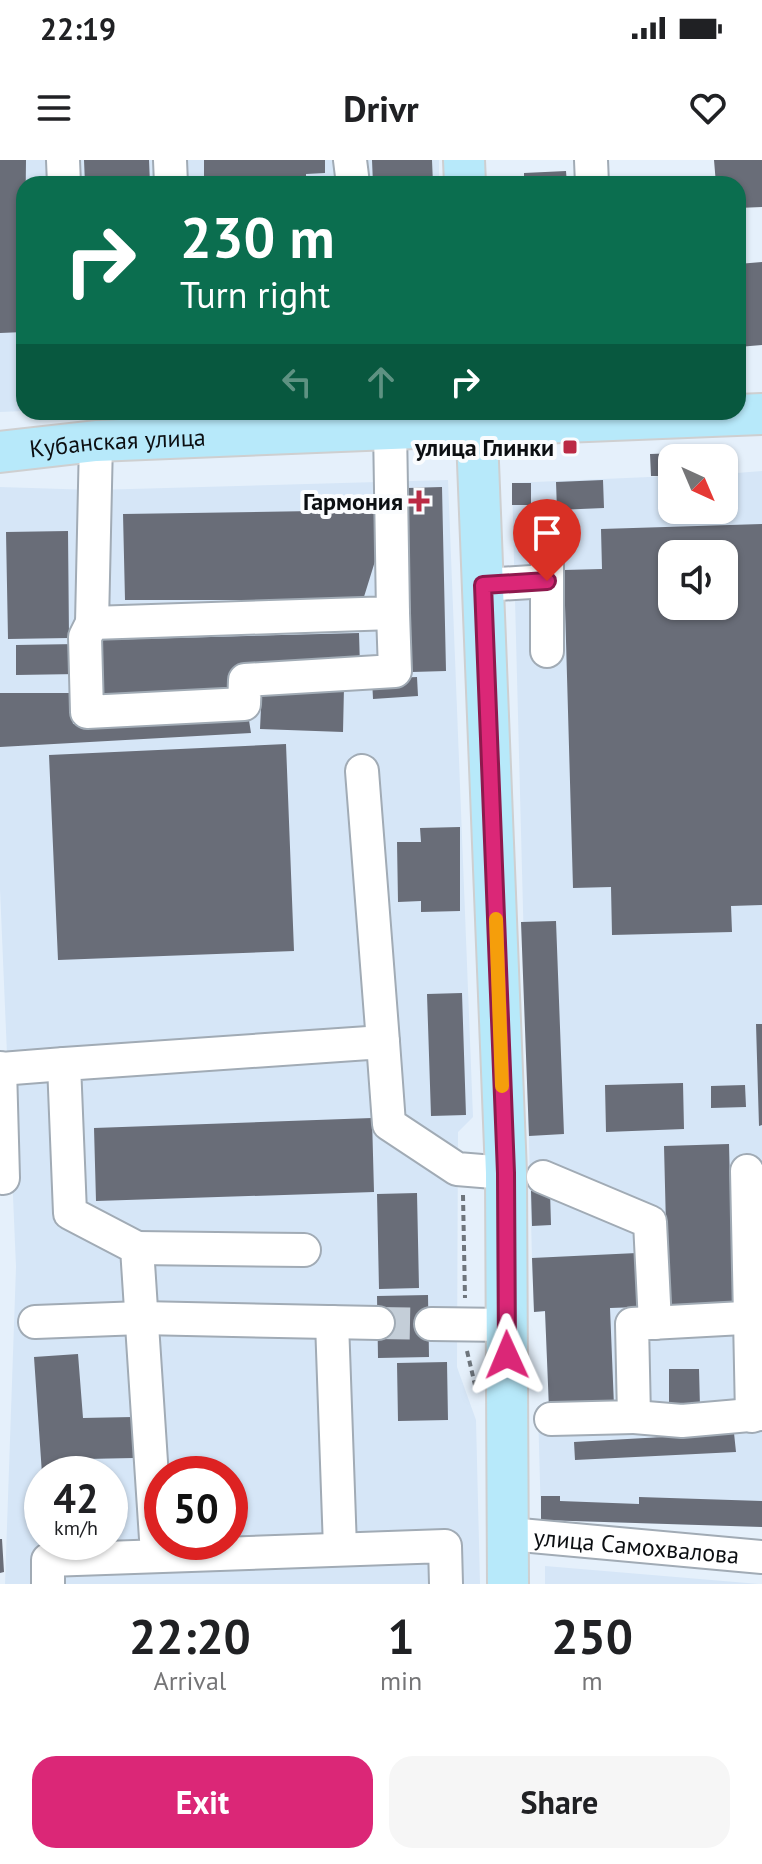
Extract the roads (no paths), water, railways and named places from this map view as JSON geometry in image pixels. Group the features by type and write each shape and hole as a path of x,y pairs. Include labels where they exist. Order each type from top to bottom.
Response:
{"main road":[{"name":"Кубанская улица","path":"0,452 96,441 180,424 390,427 457,420"},
{"path":"476,420 483,585 524,1175 507,1325 508,1584"}],"street":[{"path":"96,441 92,623 85,637 87,712 244,704 245,680 395,671 390,427"},
{"path":"483,585 547,569 547,651"},
{"path":"92,623 393,613"},
{"path":"362,771 389,1124 457,1169 524,1175 650,1222 655,1323"},
{"path":"3,1178 0,1068 383,1042"},
{"path":"64,1064 70,1213 137,1248 304,1250"},
{"path":"551,1419 634,1417 682,1421 757,1415 756,1318 747,1171"},
{"path":"137,1248 150,1456"},
{"path":"35,1322 141,1318 378,1323"},
{"path":"634,1417 632,1324 756,1318"},
{"path":"332,1322 340,1548"},
{"path":"431,1324 507,1325"},
{"name":"улица Самохвалова","path":"509,1534 762,1557"},
{"path":"248,1551 445,1546 446,1584"},
{"path":"48,1584 48,1560 144,1555"}],"tunnel":[{"path":"378,1323 431,1324"}],"place":[{"name":"улица Глинки","path":"570,447"},
{"name":"Гармония","path":"419,501"}]}
